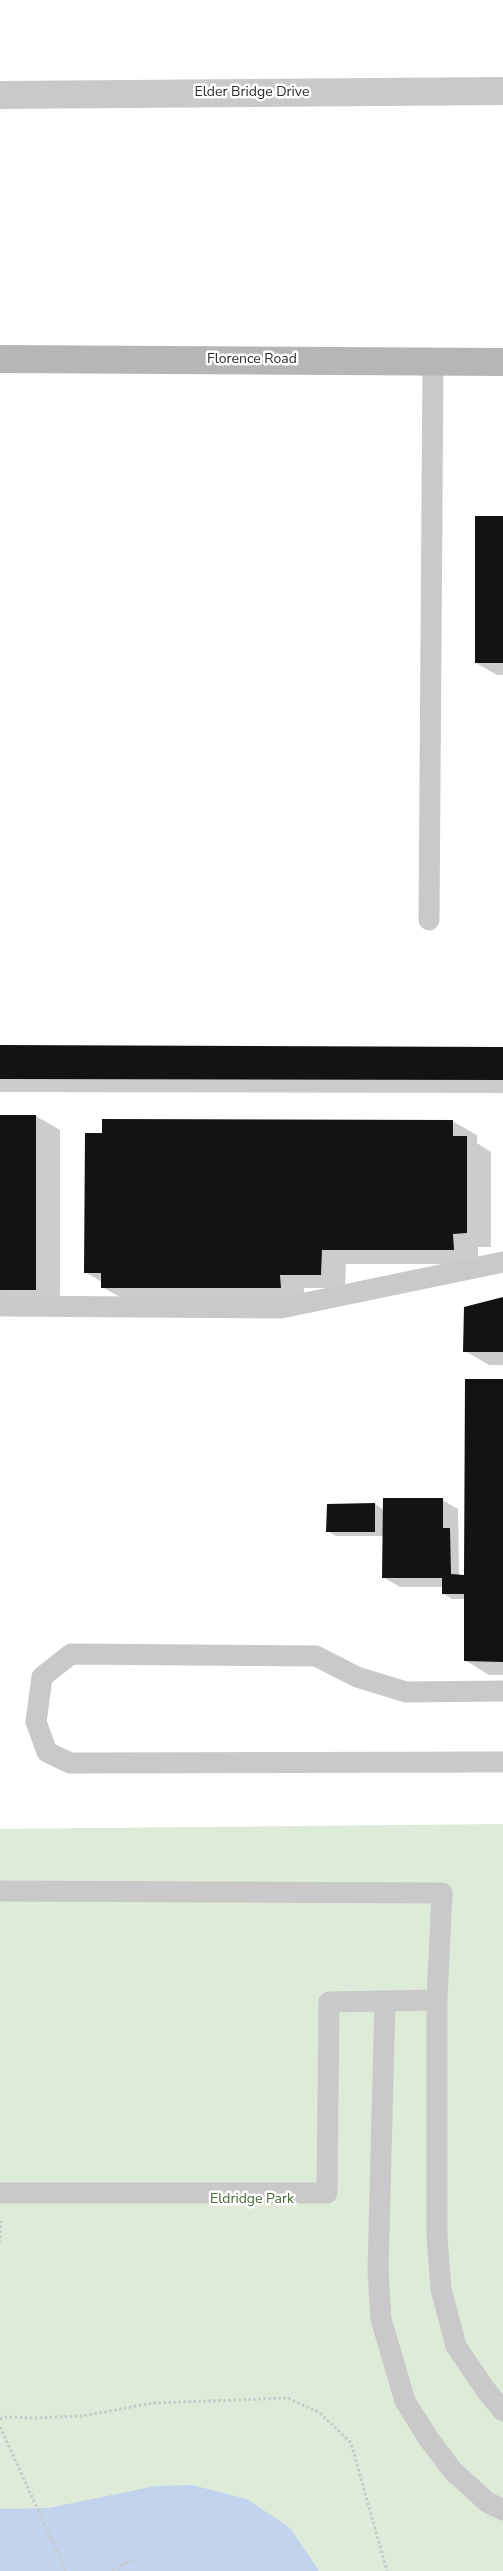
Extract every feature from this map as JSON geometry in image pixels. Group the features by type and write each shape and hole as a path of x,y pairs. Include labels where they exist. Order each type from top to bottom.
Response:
{"street":[{"name":"Elder Bridge Drive","path":"0,95 503,91"},
{"name":"Florence Road","path":"0,359 503,362"}],"lane":[{"path":"429,920 433,362"},
{"path":"0,1306 281,1308 503,1262"},
{"path":"503,1691 406,1692 357,1676 316,1656 71,1654 42,1677 36,1722 47,1752 70,1763 503,1762"},
{"path":"0,1890 442,1893 438,2000 438,2238 441,2289 456,2346 485,2390 503,2411"},
{"path":"0,2193 327,2194 329,2002 438,2000"},
{"path":"385,2001 378,2270 381,2320 405,2401 428,2438 452,2471 487,2502 503,2510"}],"path":[{"path":"0,2419 7,2417 82,2416 153,2403 288,2398 320,2413 350,2443 387,2571"},
{"path":"0,2427 66,2571"},
{"path":"112,2571 132,2560"}],"green space":[{"name":"Eldridge Park","path":"503,1824 503,2571 0,2571 0,1829"}],"water":[{"path":"192,2485 247,2499 290,2528 319,2571 0,2571 0,2509 48,2508 156,2486"}],"building":[{"path":"475,516 503,516 503,663 475,663"},
{"path":"0,1045 503,1047 503,1080 0,1079"},
{"path":"0,1115 36,1115 36,1290 0,1290"},
{"path":"102,1119 453,1120 453,1136 467,1136 467,1233 453,1234 454,1250 322,1250 321,1275 280,1275 281,1288 101,1288 101,1273 84,1273 85,1133 102,1133"},
{"path":"503,1297 503,1352 463,1352 464,1307"},
{"path":"465,1379 503,1379 503,1662 464,1661 464,1594 442,1594 442,1578 382,1578 383,1498 443,1498 443,1528 450,1528 451,1574 464,1575"},
{"path":"375,1503 375,1532 326,1532 327,1504"}]}
